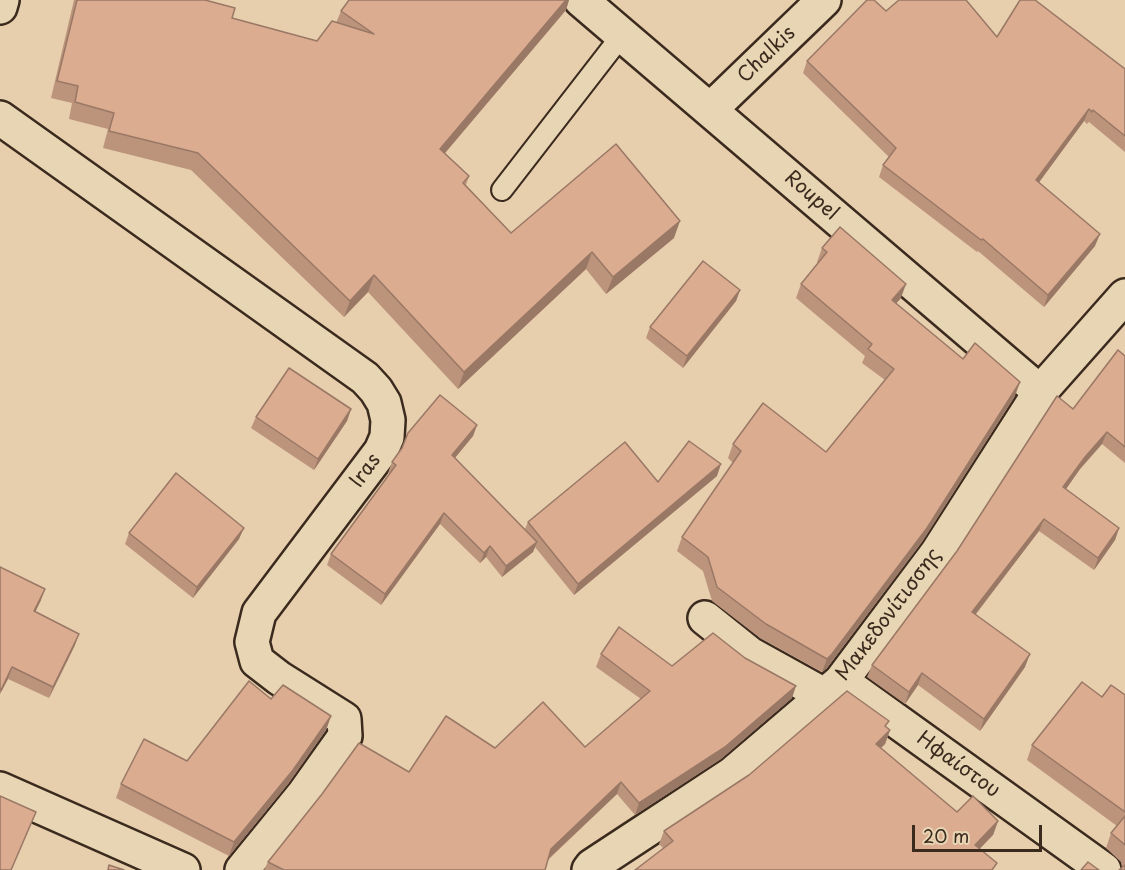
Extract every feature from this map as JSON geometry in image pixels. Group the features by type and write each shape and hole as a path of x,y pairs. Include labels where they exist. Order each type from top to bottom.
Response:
{"street":[{"path":"0,7 2,0"},
{"name":"Roupel","path":"581,0 1040,393"},
{"name":"Chalkis","path":"710,110 824,0"},
{"name":"Iras","path":"0,118 365,378 376,390 384,404 388,420 387,437 381,452 259,613 252,642 257,660 279,678 344,718 345,736 303,795 242,870"},
{"name":"Μακεδονίτισσης","path":"589,870 732,774 832,688 937,553 1040,393 1125,296"},
{"name":"Ηφαίστου","path":"705,618 750,654 832,688 1104,870"},
{"path":"0,789 183,870"}],"lane":[{"path":"502,190 622,35"}],"building":[{"path":"77,0 205,0 235,8 232,18 317,41 332,21 374,34 341,11 349,0 566,0 440,149 469,176 463,183 511,233 616,144 680,221 613,277 592,252 464,372 374,275 350,301 198,153 109,131 114,113 75,102 78,86 57,81"},
{"path":"867,0 874,0 886,11 899,0 966,0 997,37 1020,0 1035,0 1125,69 1125,136 1089,109 1036,180 1100,234 1048,295 983,239 981,240 883,165 896,148 807,61"},
{"path":"840,227 906,284 892,300 963,359 975,343 1020,382 927,528 827,659 766,624 717,587 708,557 682,537 741,451 733,444 763,403 826,452 894,369 868,349 872,344 801,284 827,252 822,248"},
{"path":"703,261 740,290 687,356 650,327"},
{"path":"1118,350 1125,356 1125,447 1107,432 1063,487 1119,528 1098,558 1044,519 972,612 1030,654 984,719 922,673 909,692 872,665 957,551 1057,396 1073,409"},
{"path":"289,368 351,409 318,459 256,417"},
{"path":"440,395 477,425 452,455 537,542 506,566 490,546 484,553 444,513 385,594 331,554 396,465 392,462 402,448 408,433"},
{"path":"689,441 721,464 578,584 528,522 625,442 658,482"},
{"path":"176,473 244,528 197,587 129,533"},
{"path":"0,567 45,589 34,611 79,634 53,687 12,667 0,689"},
{"path":"619,627 672,666 713,633 745,658 796,686 725,747 639,803 621,782 551,849 545,870 284,870 268,862 359,743 409,772 446,716 495,748 543,702 585,747 650,691 601,654"},
{"path":"249,681 271,699 283,685 331,716 293,770 234,842 121,784 144,739 187,761"},
{"path":"1082,682 1102,697 1111,685 1125,695 1125,812 1032,745"},
{"path":"847,691 889,721 885,726 890,730 876,744 957,812 973,796 998,821 975,845 997,863 992,870 635,870 673,841 664,831 749,775"},
{"path":"0,796 36,812 11,870 0,870"},
{"path":"1125,816 1125,845 1111,833"},
{"path":"1088,862 1099,870 1081,870"},
{"path":"109,865 124,870 108,870"}]}
